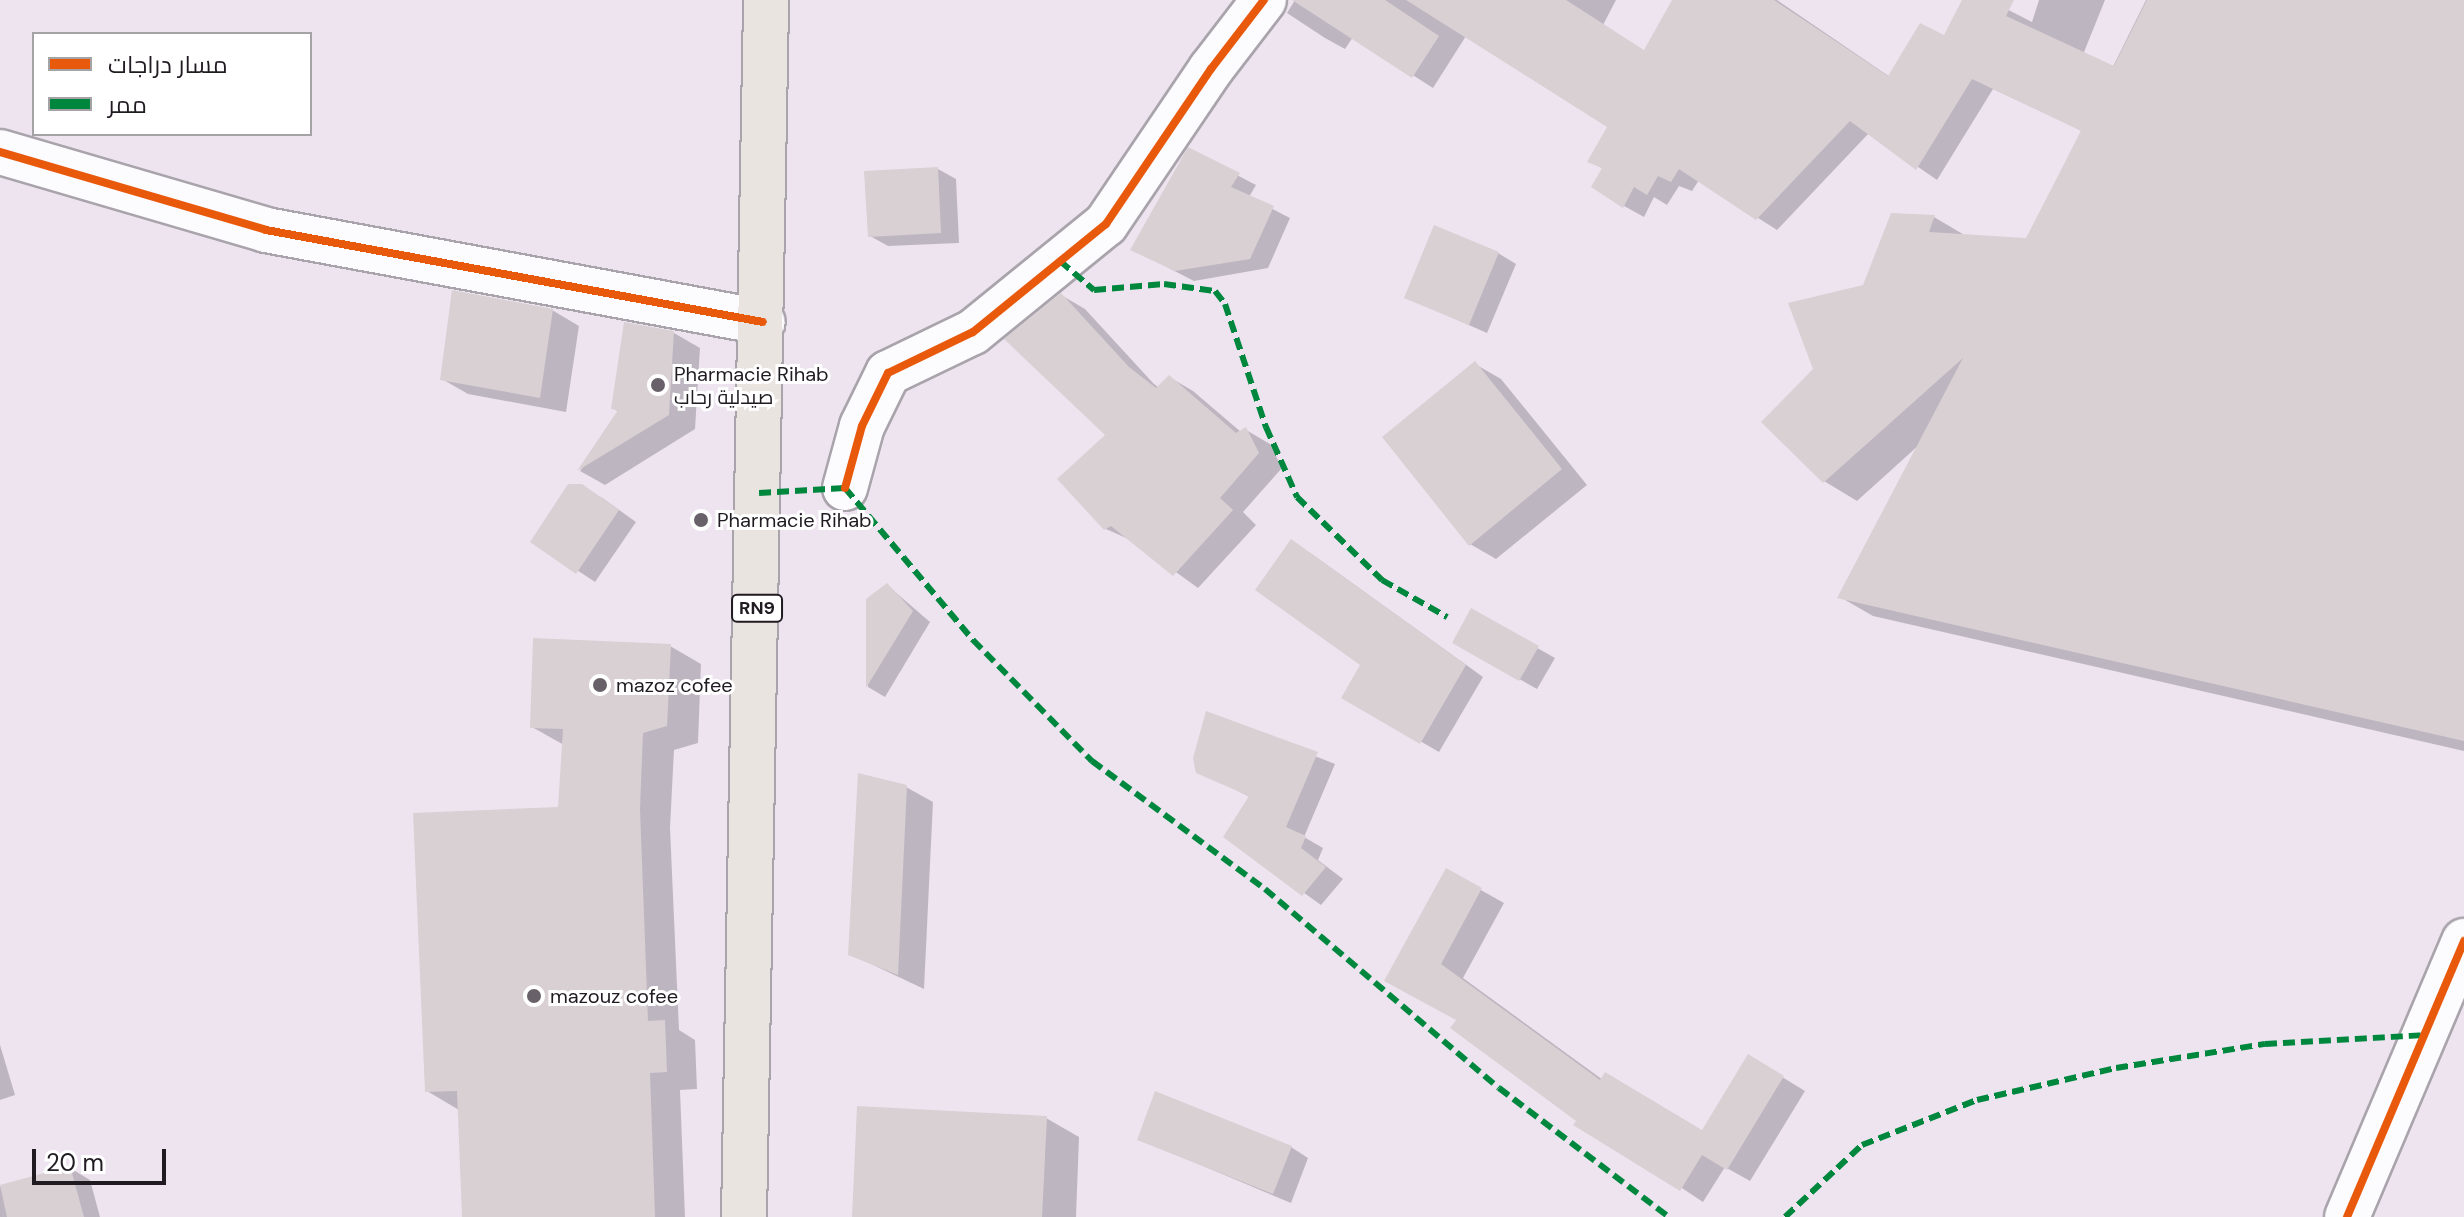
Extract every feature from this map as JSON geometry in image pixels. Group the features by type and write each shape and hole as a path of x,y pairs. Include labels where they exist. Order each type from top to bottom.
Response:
{"main road":[{"name":"RN9","path":"744,1217 763,322 766,0"}],"street":[{"path":"845,488 862,426 888,373 973,332 1106,224 1211,69 1264,0"},
{"path":"0,152 266,230 763,322"},
{"path":"2347,1217 2464,941"}],"building":[{"path":"1292,0 1385,0 1439,36 1412,78"},
{"path":"1406,0 1566,0 1644,50 1672,0 1774,0 1888,76 1920,23 1944,35 1962,0 2014,0 2006,16 2114,66 2147,0 2464,0 2464,741 1837,598 1963,358 1823,483 1761,422 1813,369 1788,303 1863,285 1891,213 1935,215 1929,232 2026,238 2081,131 1972,79 1916,170 1850,121 1756,220 1679,169 1671,182 1658,176 1647,195 1634,187 1623,208 1591,187 1602,168 1587,162 1607,127"},
{"path":"1188,147 1240,173 1231,187 1274,206 1250,259 1175,271 1130,250"},
{"path":"938,167 941,233 868,237 864,171"},
{"path":"1434,225 1499,252 1469,325 1404,298"},
{"path":"452,290 553,309 540,398 440,380"},
{"path":"1061,293 1129,367 1156,388 1169,375 1236,433 1246,427 1259,453 1220,498 1233,510 1173,576 1111,526 1104,530 1057,479 1105,435 1004,339"},
{"path":"624,322 674,331 669,415 577,471 618,410 611,409"},
{"path":"1475,361 1562,469 1469,546 1382,437"},
{"path":"568,484 582,484 619,510 576,574 530,542"},
{"path":"1291,539 1466,665 1420,744 1341,698 1360,665 1255,590"},
{"path":"887,583 913,611 866,688 866,599"},
{"path":"1471,608 1539,646 1519,681 1452,643"},
{"name":"mazouz cofee","path":"533,638 671,644 667,726 643,733 640,809 648,1021 665,1020 667,1072 650,1073 655,1217 462,1217 457,1091 425,1092 413,813 558,807 563,729 530,728"},
{"path":"1206,711 1318,752 1286,827 1306,836 1301,848 1326,867 1302,896 1223,837 1249,796 1196,773 1193,758"},
{"path":"858,773 907,785 898,975 848,955"},
{"path":"1446,868 1482,888 1441,964 1600,1080 1605,1072 1702,1130 1748,1054 1784,1076 1727,1170 1702,1155 1680,1191 1573,1125 1576,1121 1450,1028 1456,1020 1384,981"},
{"path":"1155,1091 1292,1146 1273,1194 1137,1140"},
{"path":"857,1106 1047,1116 1042,1217 852,1217"},
{"path":"70,1166 84,1217 7,1217 0,1185"}],"marked path":[{"path":"1060,261 1094,290 1164,284 1215,291 1225,304 1266,427 1297,497 1382,580 1447,617"},
{"path":"759,493 845,488 973,640 1092,761 1265,889 1499,1088 1669,1217"},
{"path":"1785,1217 1862,1145 1977,1100 2116,1068 2265,1044 2424,1035"}],"cycle path":[{"path":"845,488 862,426 888,373 973,332 1106,224 1211,69 1264,0"},
{"path":"0,152 266,230 763,322"},
{"path":"2347,1217 2464,941"}],"place":[{"name":"Pharmacie Rihab صيدلية رحاب","path":"658,385"},
{"name":"Pharmacie Rihab","path":"701,520"},
{"name":"mazoz cofee","path":"600,685"},
{"name":"mazouz cofee","path":"534,996"}]}
